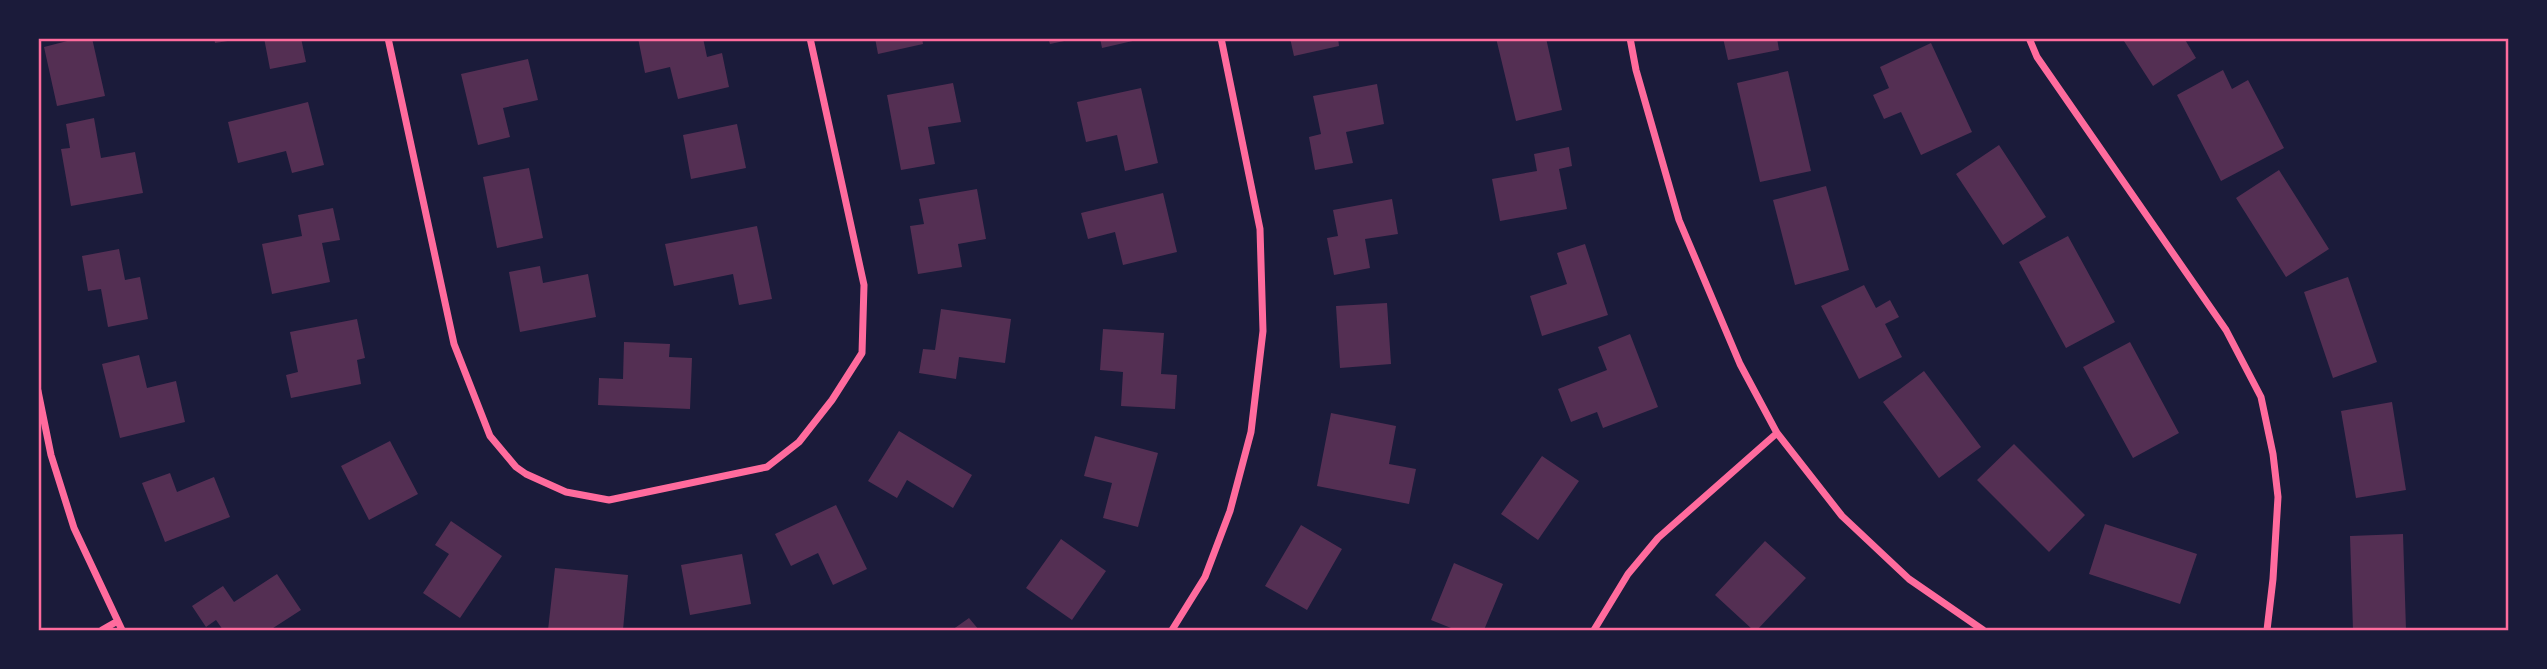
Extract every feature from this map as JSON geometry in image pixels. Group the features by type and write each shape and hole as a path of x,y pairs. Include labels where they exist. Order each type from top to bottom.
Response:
{"street":[{"path":"388,38 454,344 490,436 516,467 526,474 566,492 609,500 767,467 799,442 832,400 862,353 864,285 810,38"},
{"path":"1172,631 1205,577 1230,512 1251,432 1263,331 1260,229 1221,38"},
{"path":"1630,38 1636,70 1679,220 1740,364 1777,433 1842,516 1909,579 1982,630"},
{"path":"2029,38 2037,57 2226,330 2261,397 2273,454 2278,497 2267,631"},
{"path":"38,391 51,455 74,528 122,631"},
{"path":"1594,631 1628,574 1658,538 1777,433"},
{"path":"103,631 117,622"}],"building":[{"path":"79,38 92,38 105,96 57,106 44,47"},
{"path":"214,38 234,38 234,40 215,43"},
{"path":"264,38 301,38 306,62 270,69"},
{"path":"638,38 703,38 707,57 722,53 729,87 678,99 670,67 645,73"},
{"path":"875,38 922,38 923,44 878,54"},
{"path":"1048,38 1069,38 1069,40 1050,44"},
{"path":"1100,38 1137,38 1137,40 1102,48"},
{"path":"1290,38 1338,38 1339,46 1294,56"},
{"path":"1496,38 1546,38 1562,110 1516,121"},
{"path":"1723,38 1777,38 1779,50 1728,60"},
{"path":"2122,38 2184,38 2196,58 2153,86"},
{"path":"1931,43 1972,132 1921,155 1901,112 1884,119 1873,95 1889,88 1880,67"},
{"path":"528,59 538,100 503,108 510,137 478,145 461,74"},
{"path":"2223,70 2232,89 2248,80 2284,148 2221,181 2177,95"},
{"path":"1788,71 1811,171 1760,182 1737,83"},
{"path":"953,83 961,122 928,127 935,164 901,170 887,95"},
{"path":"1377,84 1384,124 1346,132 1353,163 1315,170 1309,137 1321,134 1313,96"},
{"path":"1141,88 1158,163 1125,171 1117,135 1086,142 1077,102"},
{"path":"308,102 324,165 292,173 286,151 238,163 228,122"},
{"path":"94,118 101,158 135,152 143,193 71,206 61,149 70,148 66,124"},
{"path":"737,124 746,168 691,179 683,135"},
{"path":"1999,145 2046,217 2003,245 1956,174"},
{"path":"1569,147 1572,166 1559,169 1567,209 1500,221 1492,179 1537,171 1534,154"},
{"path":"529,168 543,238 497,248 483,177"},
{"path":"2279,170 2329,249 2286,277 2236,198"},
{"path":"1826,186 1849,270 1795,285 1773,200"},
{"path":"977,189 986,239 958,244 962,267 918,274 910,226 924,224 919,199"},
{"path":"1163,193 1177,252 1123,265 1115,232 1088,239 1081,213"},
{"path":"1392,199 1398,234 1365,239 1370,268 1334,275 1327,238 1338,236 1333,210"},
{"path":"333,208 340,240 322,243 330,282 272,294 262,244 302,236 298,215"},
{"path":"757,226 772,299 739,305 733,274 674,286 665,244"},
{"path":"2068,236 2115,322 2066,348 2019,262"},
{"path":"1585,244 1608,315 1542,336 1530,296 1567,284 1557,253"},
{"path":"119,249 125,280 140,277 148,319 108,327 101,289 88,291 82,256"},
{"path":"540,266 543,283 588,274 596,317 520,332 509,272"},
{"path":"2348,277 2377,362 2333,378 2304,292"},
{"path":"1864,285 1876,308 1890,300 1899,317 1885,324 1902,357 1859,379 1821,306"},
{"path":"1387,303 1391,364 1340,368 1336,306"},
{"path":"941,309 1011,319 1005,363 959,357 956,379 919,373 923,349 935,350"},
{"path":"357,319 365,358 357,360 361,384 291,398 286,375 298,372 290,332"},
{"path":"1103,329 1164,333 1161,374 1177,375 1175,409 1121,406 1123,372 1100,370"},
{"path":"1630,334 1658,407 1603,428 1597,412 1571,422 1558,389 1607,370 1598,347"},
{"path":"624,342 670,344 669,357 692,358 690,409 598,405 599,378 623,379"},
{"path":"2130,342 2179,433 2133,458 2083,367"},
{"path":"139,355 147,388 176,381 185,422 120,438 102,364"},
{"path":"1924,371 1981,447 1939,478 1883,402"},
{"path":"2392,402 2406,490 2356,498 2341,411"},
{"path":"1331,413 1396,426 1389,464 1416,469 1409,504 1317,486"},
{"path":"899,431 972,475 953,508 907,480 897,498 868,481"},
{"path":"1095,436 1158,453 1138,527 1103,518 1112,483 1084,476"},
{"path":"390,441 418,494 369,520 341,466"},
{"path":"2014,444 2085,515 2049,552 1977,480"},
{"path":"1542,456 1579,481 1538,540 1501,514"},
{"path":"170,473 177,492 214,477 230,517 165,542 142,483"},
{"path":"836,505 867,569 833,585 818,553 791,566 775,534"},
{"path":"451,521 502,556 460,618 423,593 449,554 435,545"},
{"path":"2105,524 2197,554 2180,604 2089,574"},
{"path":"1301,525 1342,549 1307,610 1265,586"},
{"path":"2403,534 2406,630 2353,630 2350,536"},
{"path":"1061,539 1106,571 1072,620 1026,588"},
{"path":"1765,541 1806,578 1757,630 1753,630 1715,595"},
{"path":"742,554 751,604 690,615 681,565"},
{"path":"1454,563 1503,584 1484,630 1456,630 1431,620"},
{"path":"555,568 628,575 623,630 548,630"},
{"path":"277,574 301,610 270,630 223,630 216,620 206,627 192,606 223,586 234,602"},
{"path":"969,618 979,630 952,630"}]}
